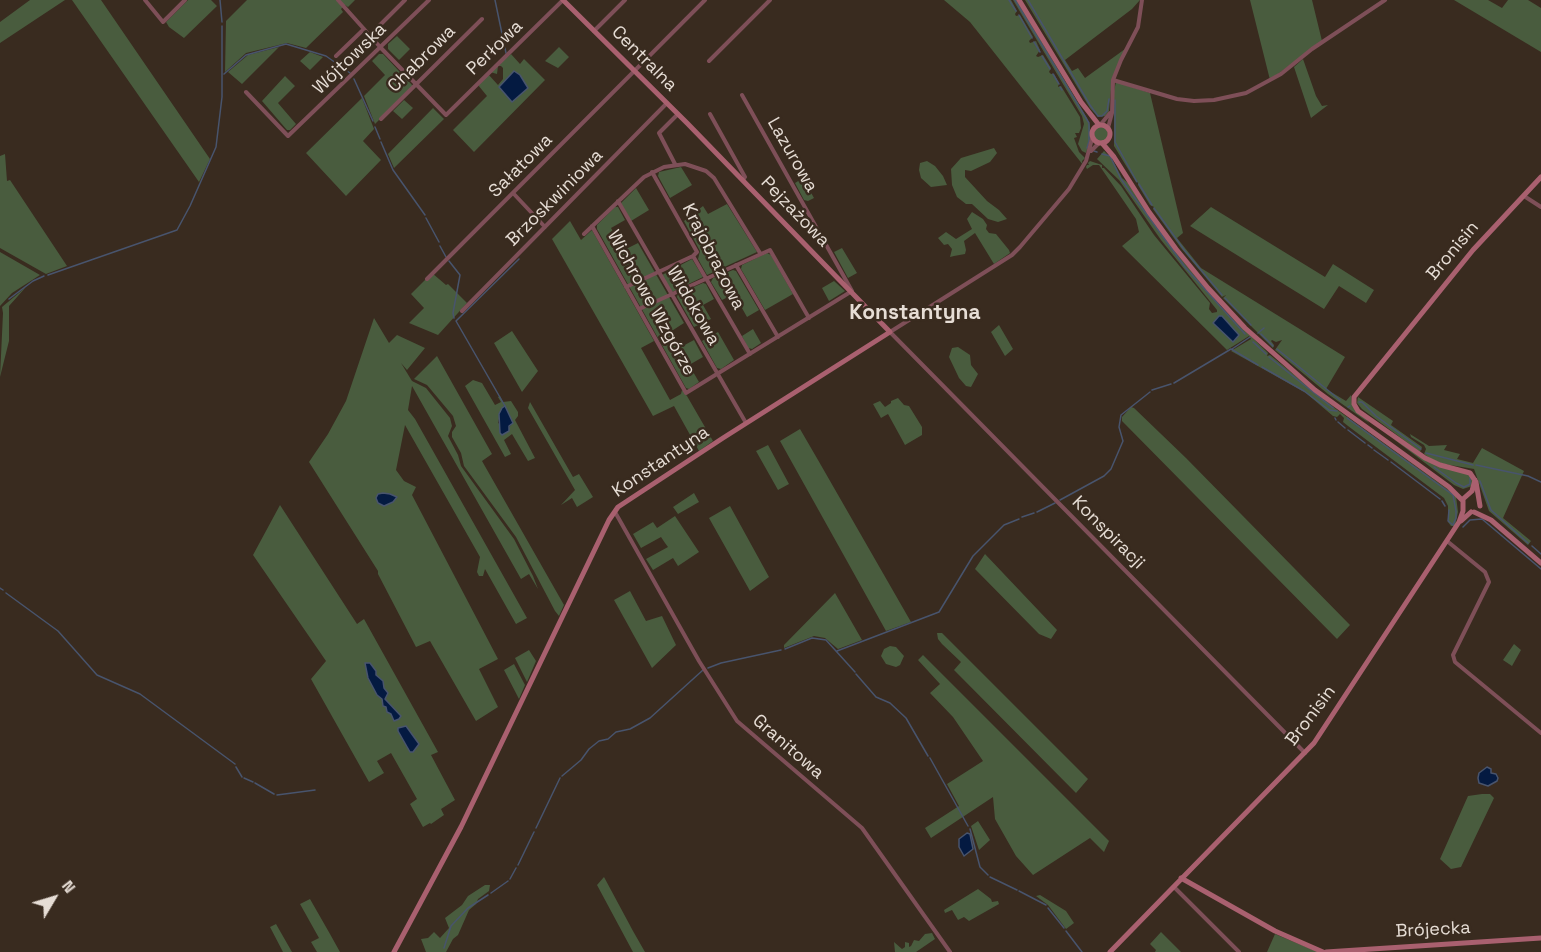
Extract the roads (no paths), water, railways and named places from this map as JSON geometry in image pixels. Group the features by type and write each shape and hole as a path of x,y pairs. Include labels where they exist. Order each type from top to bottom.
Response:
{"street":[{"path":"145,0 163,22 185,0"},
{"path":"370,35 405,0"},
{"name":"Wójtowska","path":"246,92 288,136 429,0"},
{"name":"Centralna","path":"563,0 678,114"},
{"name":"Perłowa","path":"416,84 446,115 563,0"},
{"path":"594,31 625,0"},
{"name":"Sałatowa","path":"427,279 705,0"},
{"path":"709,62 770,0"},
{"path":"1020,0 1081,102 1098,126 1108,128"},
{"path":"1114,157 1108,140 1113,80 1120,60 1139,24 1142,0"},
{"path":"1113,80 1177,99 1194,101 1214,100 1246,93 1281,74 1312,49 1385,0"},
{"path":"337,1 416,84"},
{"name":"Chabrowa","path":"381,119 482,19"},
{"path":"336,56 364,28"},
{"name":"Lazurowa","path":"742,95 848,280 852,291"},
{"name":"Brzoskwiniowa","path":"462,311 667,103"},
{"path":"1089,154 1091,134 1112,110"},
{"path":"675,164 659,133 678,114"},
{"name":"Pejzażowa","path":"678,114 890,332"},
{"path":"710,114 745,177 743,180"},
{"path":"1092,139 1100,143 1114,157 1169,240 1208,288 1245,328 1315,390 1449,487 1462,500 1464,508 1491,520"},
{"path":"1089,154 1100,143 1108,140"},
{"name":"Konstantyna","path":"394,952 461,827 588,563 615,512 622,504 746,423 1012,255 1058,206 1084,166 1089,154"},
{"path":"584,234 652,172 675,164 691,165 714,178 760,254"},
{"name":"Krajobrazowa","path":"652,172 697,252 693,256 750,354"},
{"name":"Bronisin","path":"1475,480 1467,471 1427,460 1360,412 1355,407 1354,399 1357,392 1464,261 1541,177"},
{"path":"513,193 545,227"},
{"path":"1523,196 1541,207"},
{"name":"Widokowa","path":"618,201 746,423"},
{"name":"Wichrowe Wzgórze","path":"592,226 686,393 717,374"},
{"path":"639,309 770,249 809,318"},
{"path":"626,287 693,256"},
{"path":"736,266 778,337"},
{"path":"717,374 852,291"},
{"name":"Konspiracji","path":"890,332 1305,753"},
{"path":"1462,500 1475,480"},
{"path":"1475,480 1480,506 1491,520 1541,563"},
{"path":"1449,487 1478,495"},
{"path":"1473,512 1480,506"},
{"name":"Bronisin","path":"1110,952 1305,753 1363,671 1448,541 1460,522 1464,508"},
{"name":"Granitowa","path":"615,512 699,661 737,721 862,828 950,952"},
{"name":"Bronisin","path":"1460,522 1473,512"},
{"path":"1448,541 1488,576 1488,582 1453,655 1455,662 1541,733"},
{"name":"Brójecka","path":"1181,878 1275,932 1325,952 1541,938"},
{"path":"1173,886 1239,952"}],"water":[{"path":"514,71 520,75 528,88 512,102 499,87"},
{"path":"1219,316 1222,316 1239,335 1233,342 1213,323"},
{"path":"505,406 513,423 509,426 509,431 502,435 499,414"},
{"path":"378,494 397,497 393,502 384,506 378,503 376,498"},
{"path":"365,663 370,663 376,675 383,681 388,693 385,699 401,716 399,719 394,721 386,707 383,706 382,699 377,695 368,678"},
{"path":"406,726 419,744 413,752 410,752 398,731 398,728"},
{"path":"1487,767 1498,778 1488,786 1479,783 1478,778 1479,773"},
{"path":"967,833 970,834 973,849 964,856 959,847 959,839"}],"waterway":[{"path":"220,0 222,22"},
{"path":"495,0 506,53"},
{"path":"1009,0 1016,11"},
{"path":"1015,0 1089,123 1087,148"},
{"path":"1028,0 1098,116 1102,116 1107,111 1109,99"},
{"path":"1019,15 1032,38"},
{"path":"48,275 177,230 216,147 222,97 222,26"},
{"path":"1034,42 1040,52"},
{"path":"224,74 246,55 286,44 326,56 350,73"},
{"path":"1042,56 1050,69"},
{"path":"1053,74 1059,84"},
{"path":"354,79 373,121"},
{"path":"1115,100 1115,142 1137,182"},
{"path":"375,127 380,139"},
{"path":"381,142 393,170 425,215"},
{"path":"1102,154 1110,156 1121,179 1185,267 1245,334"},
{"path":"1139,184 1152,205"},
{"path":"1154,208 1185,251 1222,295"},
{"path":"426,218 439,242"},
{"path":"440,246 446,257"},
{"path":"505,406 456,321 519,259"},
{"path":"449,261 460,275 454,318"},
{"path":"9,299 33,281 44,276"},
{"path":"1225,298 1251,325"},
{"path":"1258,333 1264,328"},
{"path":"1261,334 1273,346"},
{"path":"1232,349 1250,337"},
{"path":"1253,342 1266,354"},
{"path":"1174,383 1231,349 1258,365"},
{"path":"1277,349 1340,400"},
{"path":"1269,357 1333,408"},
{"path":"1262,367 1304,391 1329,410 1337,411"},
{"path":"1152,390 1171,384"},
{"path":"1060,500 1104,476 1111,469 1123,441 1119,427 1121,415 1150,392"},
{"path":"1359,402 1362,402 1376,416 1421,449"},
{"path":"1347,418 1453,495 1456,511 1453,525"},
{"path":"1338,422 1345,428"},
{"path":"1348,430 1365,443"},
{"path":"1368,445 1372,448"},
{"path":"1374,450 1388,460"},
{"path":"1426,453 1473,465"},
{"path":"1391,462 1440,499"},
{"path":"1476,465 1528,476 1541,482"},
{"path":"1434,467 1464,487 1470,484 1470,478"},
{"path":"1480,481 1491,510 1528,543"},
{"path":"1442,501 1445,506"},
{"path":"1037,512 1055,503"},
{"path":"1449,510 1448,521 1453,525"},
{"path":"1022,517 1034,513"},
{"path":"837,651 939,612 973,556 1004,525 1019,519"},
{"path":"1463,527 1470,520 1482,519 1541,569"},
{"path":"1532,546 1541,554"},
{"path":"6,593 58,631 97,675 140,694 235,764"},
{"path":"785,649 812,638 826,640 855,672"},
{"path":"708,668 781,650"},
{"path":"562,776 599,741 608,739 616,732 630,729 650,718 703,670"},
{"path":"856,674 876,697 890,703 906,718 928,756"},
{"path":"930,758 968,826"},
{"path":"236,767 242,777"},
{"path":"244,778 253,782"},
{"path":"536,828 560,778"},
{"path":"255,783 274,794"},
{"path":"277,795 315,790"},
{"path":"970,829 980,867 988,875"},
{"path":"518,865 534,832"},
{"path":"510,879 516,868"},
{"path":"990,877 1017,890"},
{"path":"491,893 508,881"},
{"path":"1019,891 1046,905"},
{"path":"444,948 451,926 468,908 488,895"},
{"path":"1048,908 1064,928"},
{"path":"1066,931 1082,952"}],"district":[{"name":"Konstantyna","path":"915,313"}]}
